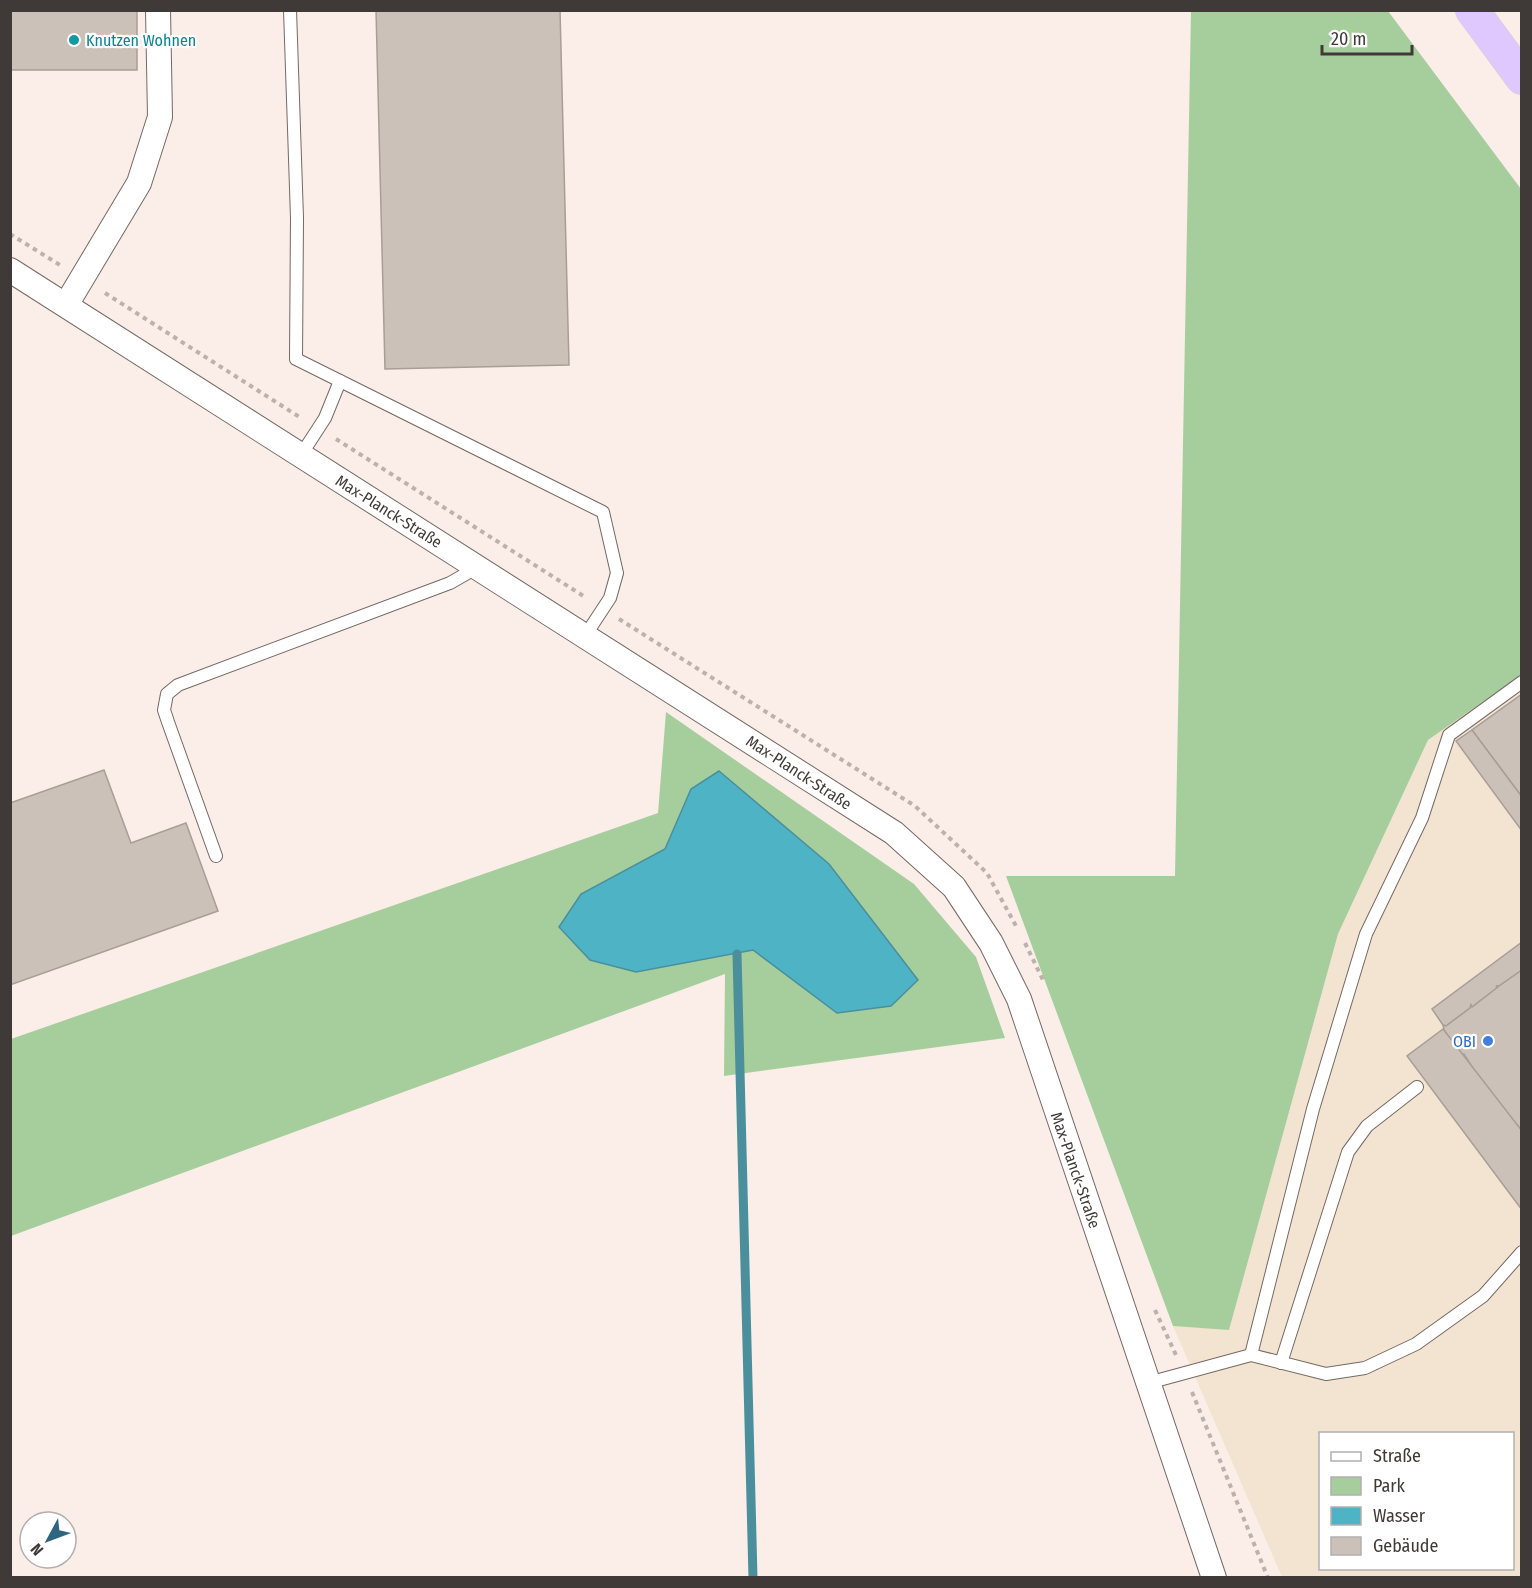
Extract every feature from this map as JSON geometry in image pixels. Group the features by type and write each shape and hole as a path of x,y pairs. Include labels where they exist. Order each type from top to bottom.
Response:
{"highway":[{"path":"1472,10 1521,78"}],"street":[{"path":"66,305 139,183 160,117 158,10"},
{"name":"Max-Planck-Straße","path":"10,270 894,833 954,887 991,943 1019,999 1214,1578"}],"lane":[{"path":"290,10 297,218 296,359 603,512 617,573 610,598 585,636"},
{"path":"301,455 325,417 340,381"},
{"path":"216,856 164,710 167,694 178,685 450,583 478,567"},
{"path":"1251,1355 1313,1109 1366,934 1422,818 1449,735 1521,682"},
{"path":"1281,1363 1348,1152 1367,1126 1417,1087"},
{"path":"1148,1383 1251,1355 1326,1374 1365,1368 1416,1344 1484,1296 1521,1252"}],"path":[{"path":"10,234 915,806 987,873 1045,985"},
{"path":"1150,1300 1185,1373 1268,1578"}],"shaded area":[{"path":"1521,675 1521,1577 1282,1577 1173,1326 1229,1329 1338,934 1428,740"}],"green space":[{"path":"1191,11 1388,11 1521,189 1521,675 1428,740 1338,934 1229,1330 1173,1326 1006,876 1175,876"},
{"path":"666,712 914,884 976,957 1005,1038 724,1076 725,974 11,1236 11,1039 658,813"}],"water":[{"path":"719,771 829,864 918,980 891,1006 837,1013 753,950 636,972 590,960 559,927 581,894 665,849 691,789"}],"building":[{"name":"Knutzen Wohnen","path":"10,10 137,10 137,70 10,70"},
{"path":"376,10 560,10 569,365 385,369"},
{"path":"1522,694 1522,797 1472,730"},
{"path":"1472,730 1522,797 1522,831 1456,741"},
{"path":"104,770 131,843 186,823 218,911 10,985 10,803"},
{"path":"1522,942 1522,970 1496,986 1498,987 1472,1007 1471,1005 1446,1026 1443,1025 1432,1009"},
{"name":"OBI","path":"1522,970 1522,1131 1481,1081 1464,1054 1461,1054 1444,1030 1443,1025 1446,1026 1471,1005 1472,1007 1498,987 1496,986"},
{"path":"1443,1029 1522,1131 1522,1210 1407,1056"}],"waterway":[{"path":"737,954 753,1578"}],"place":[{"name":"Knutzen Wohnen","path":"74,40"},
{"name":"OBI","path":"1488,1041"}]}
